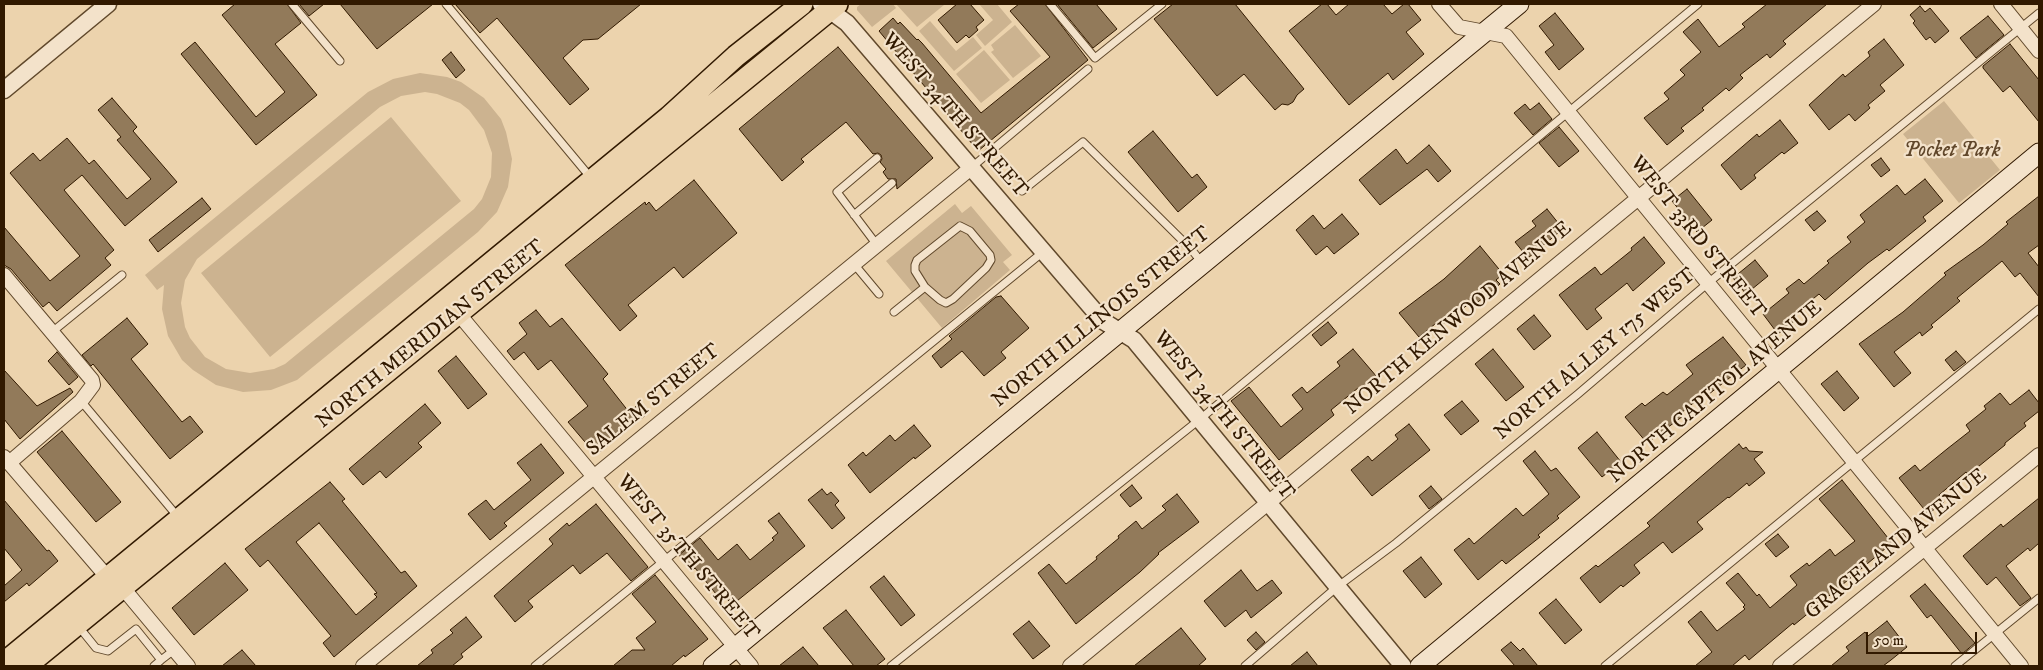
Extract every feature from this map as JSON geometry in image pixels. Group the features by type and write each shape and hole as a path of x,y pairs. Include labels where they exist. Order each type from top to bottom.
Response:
{"main road":[{"name":"NORTH MERIDIAN STREET","path":"26,666 77,625 115,583 180,519 593,180 669,117 736,56 802,4"},
{"name":"NORTH ILLINOIS STREET","path":"713,666 1520,4"},
{"name":"NORTH MERIDIAN STREET","path":"4,663 115,583 458,313 829,6"},
{"name":"NORTH CAPITOL AVENUE","path":"1420,666 2039,153"}],"street":[{"name":"WEST 33RD STREET","path":"1439,4 1459,28 1506,36 2022,666"},
{"name":"NORTH KENWOOD AVENUE","path":"1070,666 1874,4"},
{"path":"2001,4 2039,51"},
{"path":"8,84 100,6"},
{"name":"WEST 34TH STREET","path":"829,6 847,23 1103,322 1134,340 1403,666"},
{"name":"SALEM STREET","path":"364,666 971,168"},
{"path":"4,276 92,380 93,385 81,401 6,460 188,666"},
{"name":"WEST 35TH STREET","path":"458,313 751,666"},
{"name":"GRACELAND AVENUE","path":"1780,666 2039,455"}],"lane":[{"path":"292,4 340,61"},
{"path":"446,4 593,180"},
{"path":"1050,4 1095,58 1162,4"},
{"path":"892,666 1199,420 1698,4"},
{"name":"NORTH ALLEY 175 WEST","path":"1245,666 1337,587 1404,537 1708,284 2039,13"},
{"path":"971,168 1088,69"},
{"path":"1022,191 1083,142 1193,251 1203,264"},
{"path":"876,158 837,192 877,245"},
{"path":"854,215 892,183"},
{"path":"965,227 990,255 992,260 953,299 946,303 926,287 915,271 914,266 917,260 956,228 965,227"},
{"path":"535,666 1043,252"},
{"path":"854,264 879,294"},
{"path":"52,332 122,274"},
{"path":"894,312 926,287"},
{"path":"1605,666 2039,309"},
{"path":"81,401 180,519"},
{"path":"1955,666 2039,598"},
{"path":"77,625 96,648 108,651 136,629 161,660"},
{"path":"154,666 174,650"}],"green space":[{"path":"861,4 893,4 896,8 872,27 857,10 857,7"},
{"path":"896,4 943,4 944,5 917,27"},
{"path":"979,4 997,4 1012,22 985,46 976,35 993,20"},
{"path":"930,21 956,51 973,37 982,48 954,71 919,31"},
{"path":"1015,25 1041,56 1013,78 991,52 994,50 991,45"},
{"path":"984,50 1010,80 981,103 956,74"},
{"path":"420,73 447,77 461,82 484,98 501,119 512,159 508,187 497,212 478,232 297,380 271,390 243,392 216,385 193,370 182,360 168,336 162,309 164,285 157,290 145,275 368,92 393,79","holes":["425,92 437,94 460,103 469,110 484,130 492,153 491,177 482,199 474,209 285,364 274,369 250,373 226,369 205,357 190,338 185,327 181,303 185,280 197,259 380,107 401,96"]},
{"name":"Pocket Park","path":"1944,101 2000,170 1959,203 1903,134"},
{"path":"391,117 461,201 270,357 201,273"},
{"path":"955,204 962,213 971,206 1012,255 1003,262 1010,270 942,328 886,261"}],"building":[{"path":"235,4 287,4 301,23 275,44 317,95 256,145 181,54 195,42 256,117 285,92 222,15"},
{"path":"299,4 324,4 309,16"},
{"path":"340,4 433,4 377,49"},
{"path":"455,4 641,4 598,39 583,40 563,58 589,89 570,105 497,18 480,33"},
{"path":"957,4 970,4 984,20 976,27 978,30 969,38 966,35 957,43 938,20"},
{"path":"1019,4 1045,4 1088,60 978,151 879,31 893,18 898,24 900,22 922,43 981,113 1050,57 1010,11"},
{"path":"1057,4 1096,4 1117,29 1093,48"},
{"path":"1173,4 1235,4 1304,89 1293,102 1288,105 1282,104 1275,110 1244,74 1217,96 1154,19"},
{"path":"1322,4 1327,4 1336,15 1349,4 1383,4 1392,14 1404,4 1408,4 1421,20 1406,32 1424,54 1393,80 1388,73 1349,105 1289,31"},
{"path":"1767,4 1827,4 1783,41 1786,44 1770,58 1767,54 1740,75 1743,78 1729,91 1726,88 1702,108 1704,110 1681,128 1684,131 1667,145 1644,118 1669,99 1664,93 1685,75 1680,70 1701,52 1683,32 1698,19 1719,47 1745,27 1742,24"},
{"path":"1920,6 1925,12 1930,8 1949,31 1935,43 1930,37 1926,40 1913,23 1915,21 1910,15"},
{"path":"1555,13 1584,49 1559,70 1545,52 1554,45 1539,26"},
{"path":"1988,16 2004,35 1976,58 1960,38"},
{"path":"1884,39 1904,65 1880,85 1885,91 1868,105 1870,108 1855,121 1849,114 1829,130 1809,105 1843,74 1845,77 1870,56 1868,52"},
{"path":"2010,44 2039,80 2039,122 2010,86 2003,92 1983,68"},
{"path":"838,47 933,158 897,189 896,179 888,179 883,172 886,169 880,162 882,159 881,155 878,153 873,154 846,122 801,159 804,162 782,181 739,129"},
{"path":"451,52 465,70 456,78 442,60"},
{"path":"112,98 137,127 133,131 177,182 125,226 82,175 64,190 114,250 105,258 111,265 57,311 49,302 43,307 11,269 4,265 4,227 50,281 80,256 10,173 33,153 40,161 67,138 89,164 94,160 127,199 151,179 117,140 121,137 98,110"},
{"path":"1539,103 1552,119 1533,135 1514,113 1525,104 1530,110"},
{"path":"1780,120 1798,143 1784,154 1782,152 1754,175 1756,178 1741,190 1721,165 1757,134 1759,137"},
{"path":"1559,127 1579,151 1559,167 1539,143"},
{"path":"1153,131 1192,178 1197,174 1207,187 1178,212 1128,152"},
{"path":"1429,145 1451,171 1438,182 1427,169 1380,205 1359,180 1396,149 1407,164"},
{"path":"1881,158 1890,170 1881,177 1871,165"},
{"path":"1925,179 1943,201 1923,217 1926,221 1889,251 1887,249 1868,263 1825,300 1819,294 1793,315 1797,319 1778,334 1763,314 1789,293 1786,289 1799,279 1804,284 1829,263 1827,261 1851,242 1847,237 1865,222 1860,215 1897,185 1905,195"},
{"path":"694,180 737,233 683,278 674,267 628,305 637,316 620,331 565,265 645,202 646,205 649,202 656,211"},
{"path":"1687,189 1712,220 1697,232 1672,201"},
{"path":"2039,196 2039,245 2028,253 2039,267 2039,297 2020,273 2015,277 2002,261 1957,298 1960,301 1931,325 1933,327 1922,336 1920,332 1894,352 1911,373 1894,387 1859,344 1903,312 1946,275 1944,273 1983,245 2008,224 2006,222"},
{"path":"202,198 211,209 158,252 149,240"},
{"path":"1547,209 1563,229 1528,258 1515,242 1536,226 1532,221"},
{"path":"1817,211 1826,221 1814,231 1805,220"},
{"path":"1342,214 1359,234 1334,254 1327,246 1316,255 1296,230 1313,215 1324,229"},
{"path":"1644,237 1665,263 1633,291 1627,283 1595,309 1602,318 1587,330 1559,295 1595,267 1601,275 1632,250 1631,248"},
{"path":"1480,246 1503,274 1496,280 1500,284 1473,306 1470,303 1443,324 1440,320 1419,337 1399,313 1444,279"},
{"path":"1755,260 1768,276 1746,294 1733,278"},
{"path":"1001,296 1029,328 1001,352 1006,358 984,376 962,351 941,368 932,356 952,339 949,336 996,297"},
{"path":"536,310 550,327 562,318 608,374 603,379 629,412 639,404 647,414 596,455 568,422 588,406 551,360 538,370 524,352 514,360 507,351 527,334 519,323"},
{"path":"1534,315 1551,336 1534,350 1517,329"},
{"path":"127,318 148,344 131,359 182,422 190,416 203,432 170,459 93,364 91,366 82,355"},
{"path":"1328,322 1337,333 1321,346 1312,335"},
{"path":"1723,337 1746,365 1709,394 1707,392 1681,413 1683,416 1647,443 1625,417 1642,403 1645,406 1663,392 1667,395 1693,374 1686,365"},
{"path":"1353,349 1377,377 1360,391 1358,388 1331,410 1334,415 1279,460 1231,401 1249,387 1281,427 1303,409 1292,395 1302,387 1307,393 1340,366 1337,362"},
{"path":"1493,349 1524,387 1506,401 1475,364"},
{"path":"1956,351 1966,362 1954,371 1945,360"},
{"path":"57,352 78,377 69,385 48,361"},
{"path":"456,356 487,394 468,409 438,371"},
{"path":"4,370 37,406 70,388 73,392 20,439 4,419"},
{"path":"1837,371 1859,398 1844,411 1821,384"},
{"path":"2029,390 2039,403 2039,411 2024,423 2026,426 2005,445 1968,475 1966,472 1939,495 1944,502 1928,514 1899,478 1915,465 1920,471 1970,431 1966,425 1986,409 1984,406 2000,393 2010,405"},
{"path":"1462,401 1479,421 1461,435 1444,415"},
{"path":"425,404 441,423 418,443 422,447 386,478 380,471 363,485 349,469"},
{"path":"1409,424 1430,450 1372,496 1351,470 1368,456 1372,461 1398,439 1395,435"},
{"path":"914,425 931,446 915,459 914,457 870,493 848,465 863,452 866,456 890,435 895,441"},
{"path":"62,431 121,502 96,522 37,452"},
{"path":"1597,432 1621,462 1602,477 1578,448"},
{"path":"541,444 564,473 504,523 507,526 490,540 468,514 486,500 494,510 531,480 517,463"},
{"path":"1739,444 1743,449 1746,447 1749,451 1763,452 1754,459 1765,473 1749,486 1747,483 1697,522 1703,529 1672,553 1663,542 1634,565 1640,573 1623,587 1621,585 1600,603 1580,578 1596,565 1598,567 1650,526 1647,523"},
{"path":"1535,451 1551,471 1556,468 1580,497 1538,535 1540,537 1506,564 1502,560 1478,580 1454,550 1469,538 1474,544 1516,508 1523,516 1549,494 1523,461"},
{"path":"1842,480 1892,543 1749,660 1745,655 1732,666 1695,666 1712,652 1688,622 1701,611 1717,631 1745,609 1743,607 1745,605 1726,583 1738,573 1770,608 1797,585 1790,576 1807,563 1809,566 1830,549 1835,556 1855,541 1819,499"},
{"path":"330,482 345,499 342,501 401,573 405,571 417,586 334,657 323,643 331,636 268,560 260,567 245,549","holes":["319,523 377,593 374,594 377,597 356,615 296,542"]},
{"path":"1132,485 1142,498 1130,507 1120,495"},
{"path":"1431,486 1442,499 1429,509 1419,496"},
{"path":"822,489 827,495 831,492 839,501 835,505 845,518 832,529 808,500"},
{"path":"1177,494 1199,522 1158,553 1140,572 1076,624 1038,573 1049,564 1066,584 1097,559 1096,557 1136,521 1142,529 1166,510 1162,506"},
{"path":"2039,498 2039,543 2030,551 2028,548 2006,566 2031,598 2020,606 1996,577 1987,585 1963,556 2001,524 2003,527"},
{"path":"4,500 47,551 49,550 58,561 29,586 27,583 4,602 4,586 22,570 4,548"},
{"path":"596,504 648,567 631,581 607,553 580,574 573,565 528,601 533,607 515,622 494,596 553,544 549,539 567,523 569,526"},
{"path":"779,513 805,546 732,605 720,590 716,594 695,568 692,571 679,555 700,538 718,560 737,544 750,560 774,540 772,538 778,533 768,521"},
{"path":"1778,534 1789,547 1776,557 1765,544"},
{"path":"1421,557 1442,584 1425,598 1403,571"},
{"path":"225,563 248,590 194,635 172,608"},
{"path":"1241,570 1257,591 1272,580 1282,593 1251,618 1246,610 1225,627 1204,601"},
{"path":"655,575 708,639 671,666 613,666 632,650 645,650 636,638 656,622 632,594"},
{"path":"884,576 915,615 901,626 870,587"},
{"path":"1925,584 1975,643 1962,654 1931,615 1927,618 1910,596"},
{"path":"1556,599 1582,630 1565,644 1539,613"},
{"path":"846,610 885,659 876,666 854,666 823,628"},
{"path":"466,617 482,637 461,654 463,657 452,666 417,666 433,653 431,650 453,633 450,630"},
{"path":"1029,621 1050,646 1033,659 1013,634"},
{"path":"1887,621 1907,647 1891,660 1883,666 1831,666 1849,651 1846,647 1865,632 1868,636"},
{"path":"1181,628 1206,659 1198,666 1134,666"},
{"path":"1256,632 1265,642 1256,650 1247,640"},
{"path":"1511,642 1520,651 1523,648 1538,666 1515,666 1501,650"},
{"path":"803,647 819,666 779,666"},
{"path":"242,650 256,666 222,666"},
{"path":"1307,652 1318,666 1290,666"}]}
